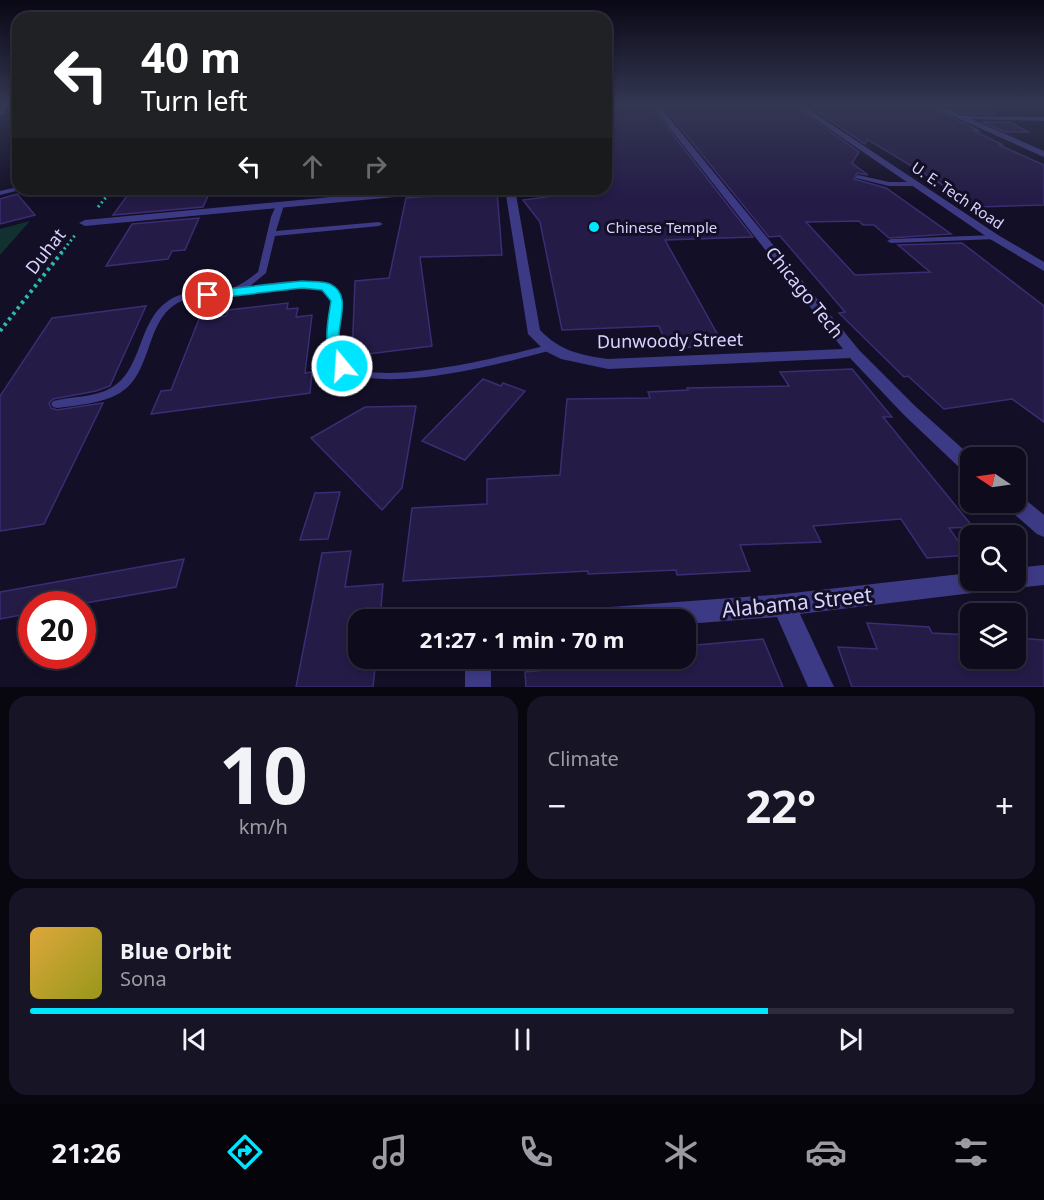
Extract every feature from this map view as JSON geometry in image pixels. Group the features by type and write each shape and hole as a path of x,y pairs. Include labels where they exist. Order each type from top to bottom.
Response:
{"street":[{"name":"Chicago Tech","path":"680,136 854,353 909,410 960,457"},
{"name":"U. E. Tech Road","path":"844,136 994,237 1044,267"},
{"path":"1001,136 1044,154"},
{"path":"85,223 381,195"},
{"path":"511,195 533,331 548,348"},
{"name":"Dunwoody Street","path":"548,348 572,359 608,364 854,353"},
{"path":"1026,512 1044,528"},
{"path":"1026,577 1044,575"},
{"name":"Alabama Street","path":"696,612 784,605 960,584"},
{"path":"784,605 821,687"},
{"path":"478,669 478,687"}],"lane":[{"path":"858,177 889,184 915,184"},
{"path":"229,292 240,288 262,273 280,204"},
{"path":"272,234 379,224"},
{"path":"891,241 994,237"},
{"path":"57,404 107,394 123,386 133,371 160,311 183,297 302,284 326,287 332,291 337,301 332,336 334,354 342,366 361,375 405,376 505,360 548,348"}],"path":[{"name":"Duhat","path":"0,331 108,195"}],"green space":[{"path":"30,221 0,255 0,229"}],"building":[{"path":"612,136 674,136 753,237 665,240 724,346 668,348 659,326 562,330 540,222 523,200 561,195 612,195"},
{"path":"687,136 836,136 859,152 852,163 868,175 857,173 854,179 886,188 951,234 889,238 874,225 863,225 859,221 806,222 855,275 930,272 898,245 962,243 1044,306 1044,422 1012,399 944,409 908,376 904,377 839,313 845,312 780,236 769,237"},
{"path":"853,136 985,136 1044,165 1044,205 979,207 867,139 865,144"},
{"path":"18,195 35,215 0,224 0,199"},
{"path":"128,195 208,195 203,207 113,215"},
{"path":"497,195 502,255 420,257 432,346 352,356 355,281 389,278 406,198"},
{"path":"199,218 185,250 172,251 168,259 106,266 132,224"},
{"path":"288,303 287,309 298,308 296,317 312,315 305,373 312,372 310,393 151,414 161,391 171,390 199,319 226,316 228,310"},
{"path":"146,306 110,386 53,399 49,403 51,408 57,410 103,403 44,524 0,531 0,396 52,318"},
{"path":"852,369 892,417 883,417 971,525 949,528 960,544 960,556 927,558 901,519 813,526 821,542 740,545 750,571 677,575 676,570 588,574 588,571 403,581 412,508 487,504 487,479 560,475 567,399 650,398 648,392 688,390 687,388 789,386 780,372"},
{"path":"483,379 525,391 465,460 422,441"},
{"path":"416,406 402,488 382,510 311,438 365,407"},
{"path":"340,492 328,539 300,540 315,493"},
{"path":"351,551 345,587 383,584 381,609 348,609 348,669 375,669 373,687 296,687 322,553"},
{"path":"184,559 176,587 96,601 96,591 18,591 18,616 0,619 0,592"},
{"path":"867,623 929,627 932,633 960,634 960,669 1026,669 1026,639 1044,640 1044,687 852,687 838,647 877,649"},
{"path":"763,639 783,687 526,687 525,672 557,669 696,669 696,645"}],"place":[{"name":"Chinese Temple","path":"594,227"}],"route":[{"path":"208,295 302,284 326,287 336,296 332,336 334,354 342,366"}]}
